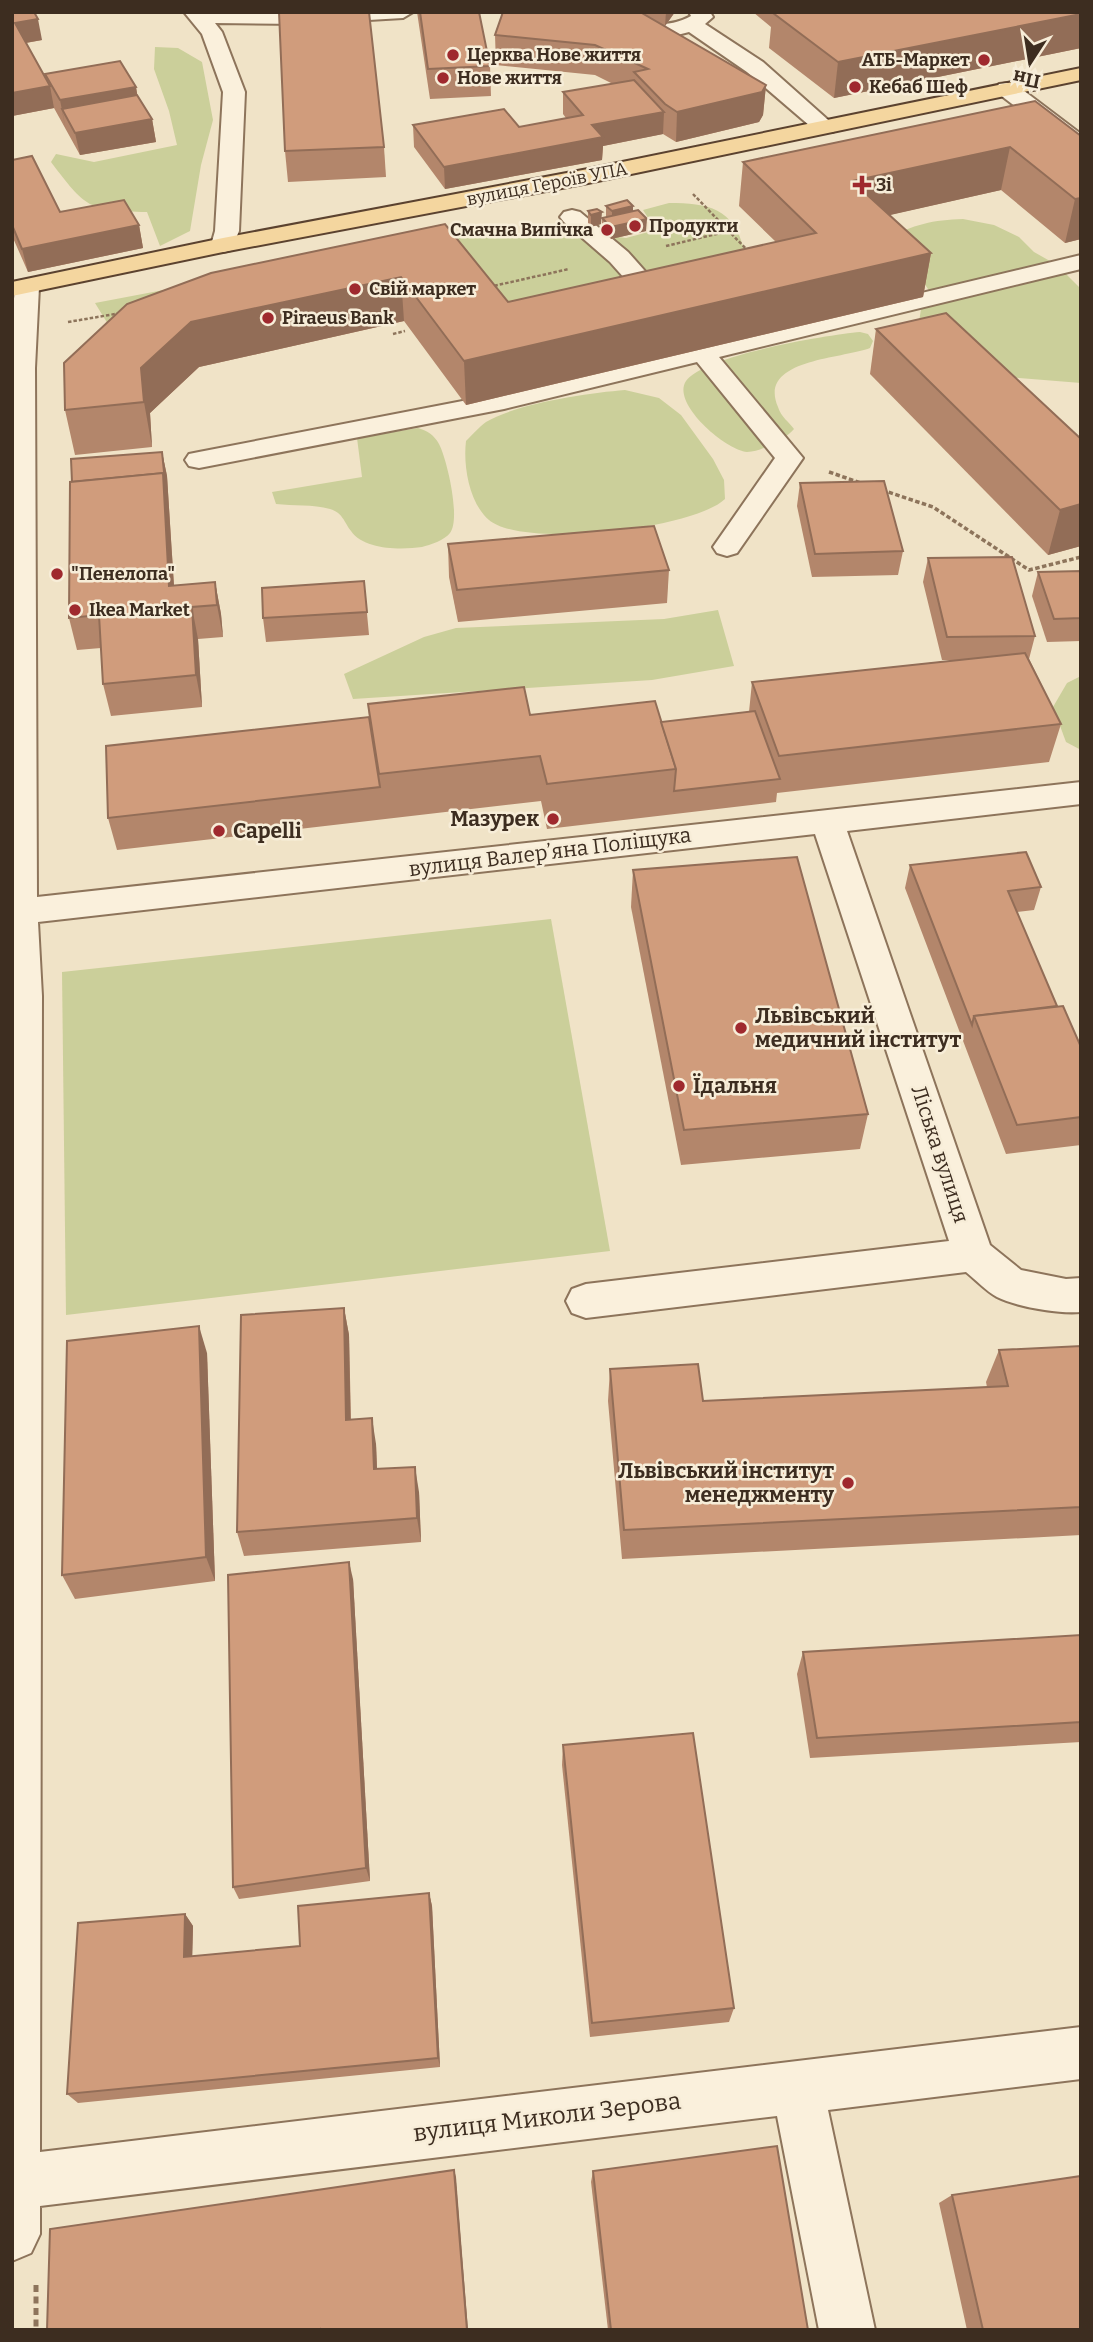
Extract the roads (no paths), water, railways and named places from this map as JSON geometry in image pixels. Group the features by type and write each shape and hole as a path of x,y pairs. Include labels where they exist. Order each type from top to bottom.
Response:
{"main road":[{"name":"вулиця Героїв УПА","path":"19,288 223,245 575,179 1081,74"}],"street":[{"path":"199,13 240,19 281,19 403,12"},
{"path":"539,12 654,30 675,30 695,18 825,127"},
{"path":"199,13 212,32 234,92 227,231 223,245"},
{"path":"1007,89 1081,145"},
{"path":"572,217 619,257 667,311"},
{"path":"199,460 504,401 1081,262"},
{"path":"12,2234 15,1432 24,996 16,912 22,368 19,288"},
{"path":"702,352 789,458 727,547"},
{"name":"вулиця Валерʼяна Поліщука","path":"16,912 1081,793"},
{"name":"Ліська вулиця","path":"826,821 839,851 973,1255"},
{"path":"586,1301 973,1255 1011,1285 1066,1296 1081,1295"},
{"name":"вулиця Миколи Зерова","path":"13,2179 37,2179 1081,2053"},
{"path":"797,2086 848,2330"}],"place":[{"name":"Церква Нове життя","path":"453,55"},
{"name":"АТБ-Маркет","path":"984,60"},
{"name":"Нове життя","path":"443,78"},
{"name":"Кебаб Шеф","path":"855,87"},
{"name":"3і","path":"862,185"},
{"name":"Продукти","path":"635,226"},
{"name":"Смачна Випічка","path":"607,230"},
{"name":"Свій маркет","path":"355,289"},
{"name":"Piraeus Bank","path":"268,318"},
{"name":"\"Пенелопа\"","path":"57,574"},
{"name":"Ikea Market","path":"75,610"},
{"name":"Мазурек","path":"553,819"},
{"name":"Capelli","path":"219,831"},
{"name":"Львівський медичний інститут","path":"741,1028"},
{"name":"Їдальня","path":"679,1086"},
{"name":"Львівський інститут менеджменту","path":"848,1483"}]}
